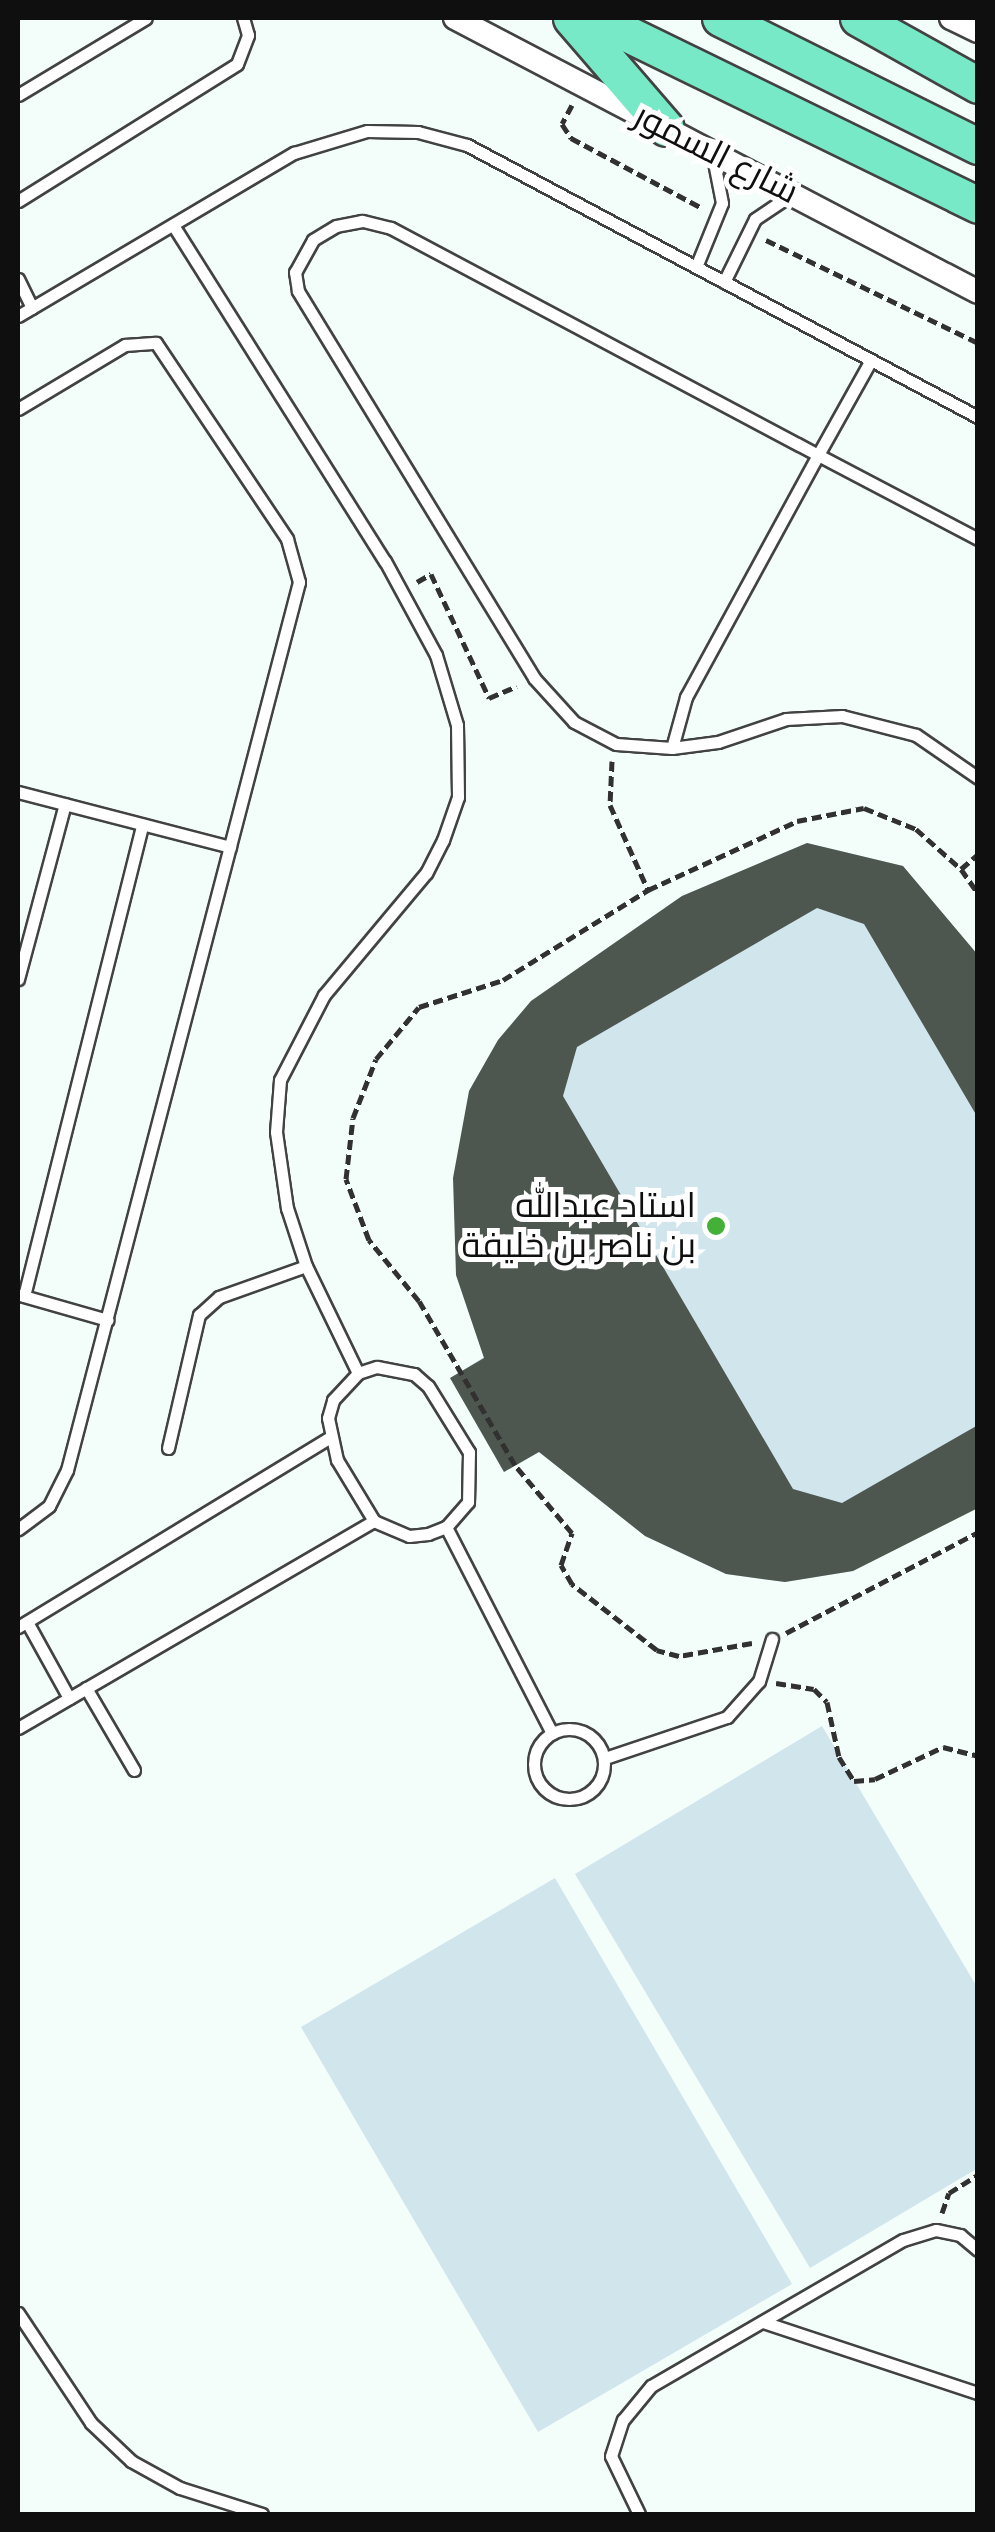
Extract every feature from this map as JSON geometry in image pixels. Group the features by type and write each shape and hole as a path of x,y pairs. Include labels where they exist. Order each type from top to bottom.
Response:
{"main road":[{"path":"571,18 666,128"},
{"name":"شارع السمور","path":"595,18 978,205"},
{"path":"720,18 978,146"},
{"path":"858,18 978,84"}],"street":[{"name":"شارع السمور","path":"455,18 978,292"},
{"path":"950,18 978,31"}],"lane":[{"path":"18,95 146,18"},
{"path":"18,202 237,64 248,35 243,18"},
{"path":"18,316 317,143 367,131 418,132 466,145 978,417"},
{"path":"696,267 722,202 720,175 708,149"},
{"path":"724,282 755,219 792,194"},
{"path":"978,539 391,228 362,221 314,240 298,262 298,291 534,678 574,722 616,744 672,748 718,742 786,719 842,716 916,735 978,778"},
{"path":"172,225 401,591 448,692 461,760 458,796 426,874 324,995 280,1080 279,1168 306,1266 358,1372"},
{"path":"18,279 32,308"},
{"path":"18,408 125,345 156,343 294,552 297,597 60,1489 18,1529"},
{"path":"672,748 686,696 870,360"},
{"path":"18,792 230,847"},
{"path":"18,978 65,804"},
{"path":"108,1320 20,1295 142,825"},
{"path":"168,1448 199,1315 219,1297 306,1266"},
{"path":"396,1367 414,1374 452,1417 469,1452 473,1486 446,1527 409,1536 374,1521 346,1482 330,1437 333,1400 358,1372 396,1367"},
{"path":"69,1698 22,1624 330,1437"},
{"path":"18,1728 374,1521"},
{"path":"446,1527 552,1733"},
{"path":"604,1758 711,1726 738,1708 758,1681 772,1639"},
{"path":"86,1688 134,1770"},
{"path":"578,1729 590,1735 604,1758 596,1787 569,1800 542,1787 534,1758 552,1733 578,1729"},
{"path":"640,2514 612,2456 622,2420 651,2386 903,2240 936,2230 960,2235 978,2250"},
{"path":"18,2313 90,2422 131,2461 180,2488 262,2514"},
{"path":"763,2322 978,2393"}],"path":[{"path":"401,591 431,574 489,698 534,678"},
{"path":"616,744 610,805 648,890"},
{"path":"978,893 962,869 916,829 864,808 797,821 648,890 503,980 448,994 395,1028 353,1118 346,1179 369,1240 419,1301 515,1466 572,1533 561,1566 572,1584 657,1650 679,1656 772,1639 839,1610 978,1532"},
{"path":"962,869 978,854"},
{"path":"758,1681 804,1686 822,1696 832,1713 839,1756 854,1781 875,1779 944,1748 978,1756"},
{"path":"936,2230 949,2192 978,2174"}],"shaded area":[{"name":"استاد عبدالله بن ناصر بن خليفة","path":"807,843 903,866 977,955 977,1508 853,1571 785,1582 726,1574 645,1536 539,1452 504,1472 450,1378 484,1357 456,1275 469,1091 498,1040 531,1001 682,896"},
{"path":"822,1726 977,1987 978,2168 810,2268 575,1874"},
{"path":"555,1878 792,2284 538,2432 301,2027"}],"building":[{"path":"807,843 903,866 978,955 978,1118 864,924 817,908 577,1047 563,1096 793,1489 842,1503 978,1425 978,1508 853,1571 785,1582 726,1574 645,1536 539,1452 504,1472 450,1378 484,1358 456,1275 453,1178 469,1091 498,1040 531,1001 682,896"}],"place":[{"name":"استاد عبدالله بن ناصر بن خليفة","path":"716,1226"}]}
